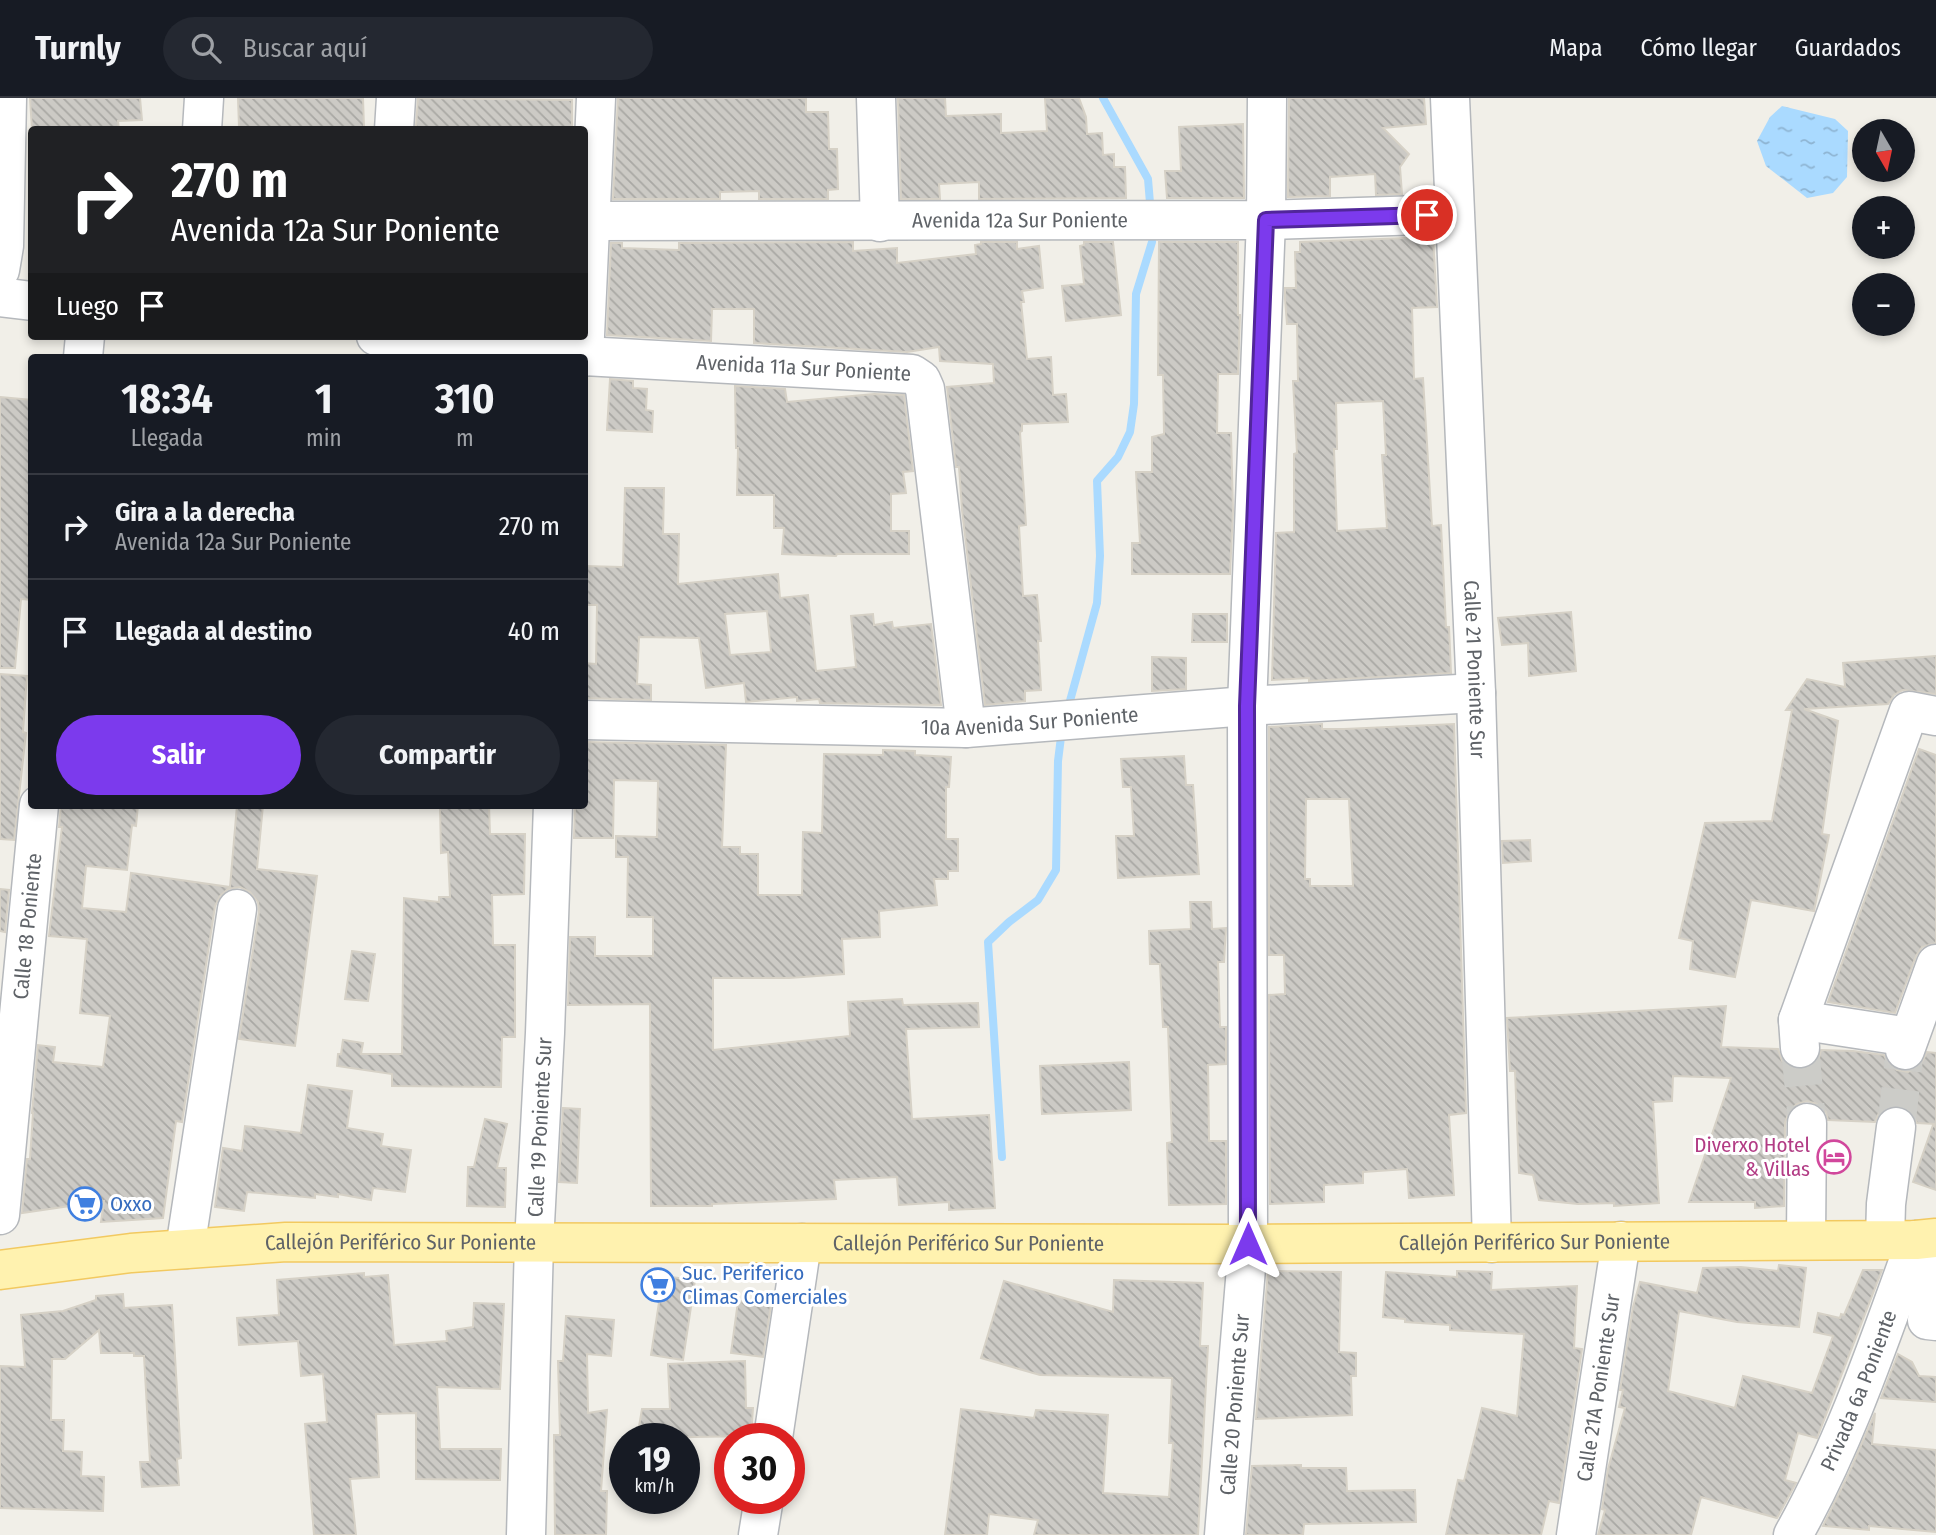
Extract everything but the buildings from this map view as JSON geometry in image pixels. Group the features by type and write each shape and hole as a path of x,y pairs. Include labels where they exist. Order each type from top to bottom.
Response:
{"main road":[{"name":"Callejón Periférico Sur Poniente","path":"0,1270 131,1253 286,1242 1248,1244 1806,1239 1918,1243"}],"street":[{"path":"7,98 3,177 12,253"},
{"path":"202,126 204,98"},
{"path":"394,126 396,98"},
{"path":"588,207 596,98"},
{"path":"876,98 880,222"},
{"name":"Calle 20 Poniente Sur","path":"1224,1535 1248,1244 1247,706 1266,220 1267,98"},
{"name":"Calle 21 Poniente Sur","path":"1450,98 1476,693 1492,1242"},
{"name":"Avenida 12a Sur Poniente","path":"588,221 1266,220 1454,214"},
{"path":"0,297 28,300"},
{"name":"Avenida 11a Sur Poniente","path":"416,340 554,354"},
{"name":"Avenida 11a Sur Poniente","path":"588,357 912,374 921,380 925,389 966,728"},
{"name":"10a Avenida Sur Poniente","path":"588,720 966,728 1247,706 1476,693"},
{"path":"1936,716 1909,711 1799,1034 1907,1044 1936,964"},
{"name":"Calle 18 Poniente","path":"0,1215 39,809"},
{"name":"Calle 19 Poniente Sur","path":"526,1535 534,1243 553,809"},
{"path":"186,1249 237,909"},
{"path":"1806,1239 1807,1124"},
{"path":"1896,1127 1886,1204 1918,1243 1927,1320 1936,1321"},
{"name":"Calle 21A Poniente Sur","path":"1576,1535 1621,1241"},
{"path":"775,1423 802,1243"},
{"name":"Privada 6a Poniente","path":"1793,1535 1863,1384 1918,1243"},
{"path":"758,1535 761,1514"}],"water":[{"path":"1782,106 1835,119 1848,131 1847,177 1833,193 1807,198 1766,166 1757,141 1770,117"}],"waterway":[{"path":"1103,98 1148,179 1150,203"},
{"path":"1068,708 1097,603 1100,556 1097,481 1118,457 1130,432 1134,404 1136,294 1152,242"},
{"path":"1002,1157 988,942 1038,900 1056,870 1061,737"}],"tunnel":[{"path":"1800,1048 1807,1123"},
{"path":"1896,1127 1905,1050"}],"place":[{"name":"Diverxo Hotel & Villas","path":"1834,1157"},
{"name":"Oxxo","path":"85,1204"},
{"name":"Suc. Periferico Climas Comerciales","path":"658,1285"}],"route":[{"path":"1248,1244 1247,706 1266,220 1427,215"}]}
